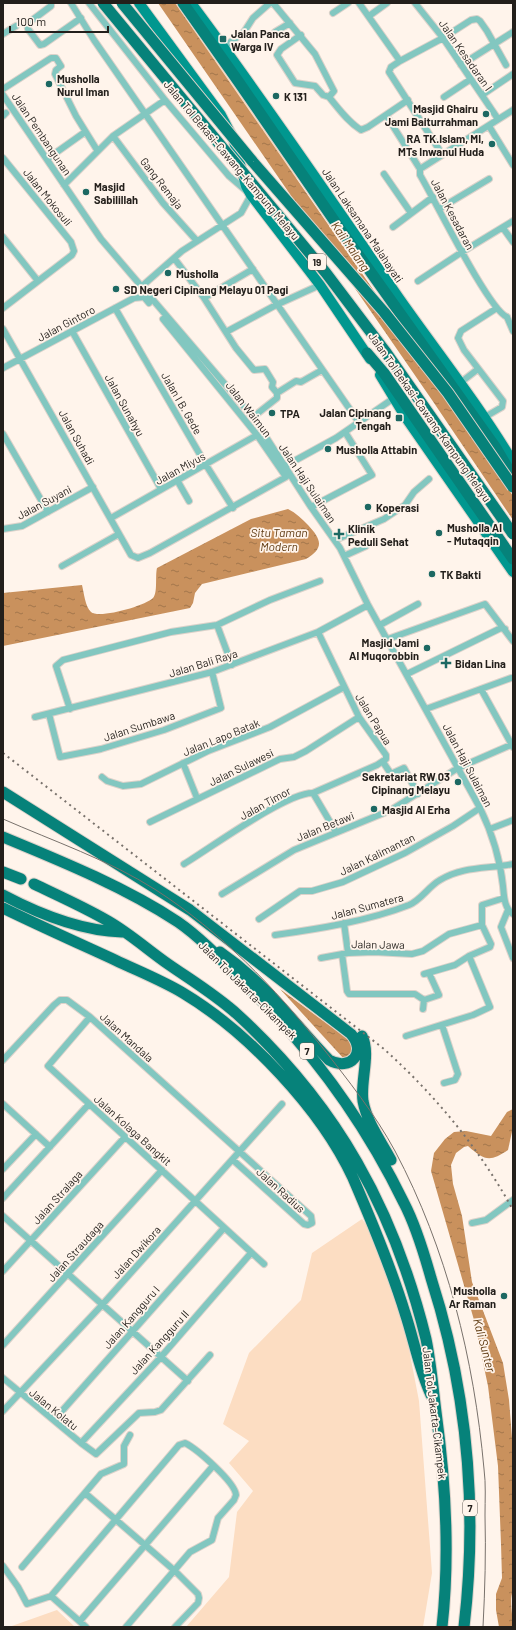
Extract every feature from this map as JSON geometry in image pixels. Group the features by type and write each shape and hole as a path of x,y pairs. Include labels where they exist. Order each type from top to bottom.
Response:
{"highway":[{"name":"Jalan Tol Bekasi–Cawang–Kampung Melayu","path":"103,3 326,273 385,351 513,534"},
{"name":"Jalan Tol Bekasi–Cawang–Kampung Melayu","path":"122,3 253,162 384,312 448,393 513,487"},
{"path":"182,3 238,80 340,229 496,448 513,477"},
{"path":"367,353 384,374 513,559"},
{"path":"3,783 188,900 362,1034 365,1048 363,1082 365,1110 391,1160 406,1206"},
{"path":"3,792 168,896 236,944 351,1034 356,1040 358,1046 357,1054 345,1065 337,1065 329,1060 270,993 254,978 183,927"},
{"name":"Jalan Tol Jakarta–Cikampek","path":"3,837 91,876 151,906 183,927 218,958 292,1031 350,1109 381,1158 406,1206 424,1254 444,1319 460,1390 470,1471 470,1577 464,1627"},
{"path":"3,872 21,879"},
{"name":"Jalan Tol Jakarta–Cikampek","path":"34,884 110,922 122,932 198,984 237,1014 307,1087 335,1125 359,1165 399,1250 426,1339 432,1372 447,1525 445,1598 442,1627"},
{"path":"3,895 46,915 102,931 122,932"},
{"path":"3,908 152,977 185,994 248,1042 292,1088 318,1122 352,1176 377,1236 404,1311 426,1385 436,1406"}],"main road":[{"path":"139,3 221,115 233,138 246,186 251,195 320,285 367,353 394,398 513,572"},
{"name":"Jalan Laksamana Malahayati","path":"191,3 485,417 513,462"}],"street":[{"path":"51,3 51,6 27,24 28,29 40,45 44,44 81,18"},
{"path":"71,3 144,113 358,421"},
{"path":"89,3 165,100 229,176 251,195 244,210 174,258 141,287"},
{"path":"224,48 244,32 250,20 263,6 270,3"},
{"path":"274,3 315,54 334,91 329,97"},
{"path":"333,13 348,3"},
{"path":"359,3 400,61"},
{"path":"369,16 387,3"},
{"name":"Jalan Kesadaran I","path":"415,3 443,38 498,119"},
{"path":"442,154 390,72 391,67 443,38 471,20 476,19 480,21 506,65"},
{"path":"275,32 290,23"},
{"path":"3,34 16,26"},
{"path":"461,65 513,32"},
{"path":"301,35 281,48 277,55 295,83 315,86 323,96 329,97 349,121 361,130 368,128 408,100"},
{"path":"3,89 51,58 56,58 61,68 55,72 97,150"},
{"path":"482,95 513,74"},
{"path":"444,97 471,78"},
{"name":"Jalan Pembangunan","path":"3,95 64,185"},
{"path":"64,185 97,150 113,136 144,113 165,100"},
{"name":"Jalan Kesadaran","path":"510,316 497,308 462,252 420,175 420,169 513,110"},
{"path":"386,115 420,169"},
{"path":"489,126 513,165"},
{"path":"47,159 86,132"},
{"name":"Gang Remaja","path":"113,136 163,203 197,241"},
{"name":"Jalan Mokosuli","path":"3,158 71,242 74,250 72,255 38,281"},
{"path":"384,174 411,213"},
{"path":"439,209 489,179"},
{"name":"Jalan Haji Sulaiman","path":"64,185 101,239 253,417 311,507 335,540 368,605 388,639 490,829 501,867 504,898 511,912"},
{"path":"393,227 433,198"},
{"path":"418,281 513,221"},
{"path":"503,228 513,242"},
{"path":"3,237 38,281 3,308"},
{"path":"174,258 204,298 236,348 254,370 265,369 273,382 272,387 277,393 277,398 253,417"},
{"path":"204,298 253,269"},
{"path":"226,332 276,305 320,285"},
{"name":"Jalan Waimun","path":"131,555 141,558 286,478 258,435 147,300 144,297 138,298"},
{"name":"Jalan Gintoro","path":"3,368 115,308 138,298"},
{"name":"Jalan I B. Gede","path":"115,308 206,465 233,508"},
{"path":"485,417 498,410 503,404 494,388 464,350 458,338 461,331 497,308"},
{"path":"510,316 513,331"},
{"name":"Jalan Suhadi","path":"3,329 131,555"},
{"name":"Jalan Sunahyu","path":"72,331 161,489"},
{"path":"460,382 478,369"},
{"path":"277,393 296,381 300,382 322,370"},
{"path":"285,466 345,432 358,421 394,398"},
{"path":"311,507 372,475 345,432"},
{"path":"3,434 48,512"},
{"name":"Jalan Miyus","path":"111,518 258,435"},
{"path":"335,540 384,519 404,505 414,492 429,478"},
{"path":"177,480 189,501"},
{"name":"Jalan Suyani","path":"3,529 22,526 93,487"},
{"path":"62,566 120,534"},
{"path":"344,556 366,546"},
{"path":"70,709 56,666 63,660 171,632 217,625 270,600 320,581"},
{"path":"380,625 418,604"},
{"path":"388,639 485,604 513,641"},
{"name":"Jalan Bali Raya","path":"35,718 212,672 318,632 368,605"},
{"path":"217,625 232,665"},
{"path":"407,674 500,628 505,629"},
{"name":"Jalan Papua","path":"318,632 359,717 386,755 386,759 382,762 391,774 404,768 418,794"},
{"name":"Jalan Sumbawa","path":"49,714 60,757 100,749 164,730 216,711 221,706 212,672"},
{"path":"426,709 511,678"},
{"name":"Jalan Lapo Batak","path":"102,777 107,781 123,786 133,786 183,762 270,727 344,687"},
{"path":"481,689 512,745"},
{"name":"Jalan Sulawesi","path":"150,822 280,759 294,757 359,717"},
{"name":"Jalan Betawi","path":"222,894 294,850 391,810 458,768 512,745"},
{"path":"183,762 198,798"},
{"name":"Jalan Timor","path":"184,864 254,820 292,799 303,794 313,794 382,762"},
{"path":"313,794 336,832"},
{"name":"Jalan Kalimantan","path":"259,919 300,891 312,891 343,882 405,853 453,826 480,808"},
{"path":"490,829 513,820"},
{"name":"Jalan Sumatera","path":"275,935 344,923 411,904 430,886 454,873 479,867 501,867 513,864"},
{"path":"424,1000 439,995 427,973 455,965 469,956 491,946 486,931 482,925 482,905 504,898"},
{"path":"511,912 501,927 513,958"},
{"path":"344,923 347,991 349,994 415,994 424,1000"},
{"name":"Jalan Jawa","path":"320,958 345,954 374,952 412,954 423,951 449,934 482,925"},
{"path":"406,1036 442,1025 491,1007 469,956"},
{"name":"Jalan Mandala","path":"3,1060 60,1000 70,1001 90,1017 240,1152"},
{"path":"423,1009 424,1000"},
{"name":"Jalan Kolaga Bangkit","path":"90,1017 48,1066 264,1264"},
{"path":"442,1025 458,1074 454,1080 444,1083"},
{"path":"3,1104 50,1147"},
{"path":"3,1198 89,1104"},
{"name":"Jalan Dwikora","path":"3,1411 102,1305 282,1104"},
{"path":"3,1170 36,1134"},
{"name":"Jalan Stralaga","path":"3,1271 125,1137"},
{"name":"Jalan Radius","path":"232,1160 304,1224 308,1225 312,1223 311,1216 276,1187 240,1152"},
{"name":"Jalan Straudaga","path":"3,1345 162,1170"},
{"path":"270,1193 276,1187"},
{"path":"472,1223 486,1220 513,1200"},
{"path":"3,1216 160,1358 188,1381 210,1356"},
{"name":"Jalan Kangguru I","path":"54,1420 224,1228"},
{"name":"Jalan Kangguru II","path":"81,1443 160,1358 251,1253"},
{"name":"Jalan Kolatu","path":"3,1378 20,1394 94,1453 98,1453 139,1413 156,1412 160,1410 188,1381"},
{"path":"22,1567 101,1474 124,1464 124,1446 130,1435"},
{"path":"4,1570 27,1604 51,1596 179,1445 185,1443 213,1466 235,1490 236,1497 218,1518 212,1540 204,1546 190,1552 126,1627"},
{"path":"80,1622 213,1466"},
{"path":"86,1493 196,1591 199,1598 198,1603 175,1627"},
{"path":"51,1596 86,1627"}],"shaded area":[{"path":"175,3 185,3 303,174 296,178"},
{"path":"362,1219 392,1261 419,1401 432,1573 423,1627 186,1627 229,1577 237,1512 253,1491 229,1463 249,1441 223,1424 249,1353 301,1300 312,1253"},
{"path":"57,1610 75,1627 9,1627"}],"water":[{"path":"158,3 175,3 444,392 513,496 513,520 432,400"},
{"name":"Situ Taman Modern","path":"288,509 308,525 318,539 319,543 316,551 306,559 202,584 195,593 193,603 190,608 3,646 3,593 82,585 86,603 91,612 103,614 122,611 141,605 155,596 157,568 251,519"},
{"path":"280,989 353,1043 354,1053 344,1059"},
{"name":"Kali Sunter","path":"513,1109 513,1127 508,1150 497,1157 488,1158 479,1155 468,1146 464,1147 456,1153 451,1165 453,1184 462,1216 472,1282 503,1363 509,1400 513,1451 513,1591 511,1603 513,1627 499,1627 496,1610 496,1594 502,1578 498,1466 488,1386 474,1320 431,1171 434,1153 445,1139 454,1132 466,1131 491,1136 507,1112"}],"tram line":[{"path":"3,819 119,869 156,890 203,924 266,982 285,1003 322,1047 351,1085 387,1137 413,1188 429,1227 443,1266 465,1346 473,1387 485,1480 485,1585 483,1627"}],"railway":[{"path":"3,753 384,1049 439,1104 486,1165 513,1210"}],"place":[{"name":"Jalan Panca Warga IV","path":"223,39"},
{"name":"Musholla Nurul Iman","path":"49,84"},
{"name":"K 131","path":"276,96"},
{"name":"Masjid Ghairu Jami Baiturrahman","path":"486,114"},
{"name":"RA TK.Islam, MI, MTs Inwanul Huda","path":"492,144"},
{"name":"Masjid Sabilillah","path":"86,192"},
{"name":"Musholla","path":"168,273"},
{"name":"SD Negeri Cipinang Melayu 01 Pagi","path":"116,289"},
{"name":"TPA","path":"272,413"},
{"name":"Jalan Cipinang Tengah","path":"399,418"},
{"name":"Musholla Attabin","path":"328,449"},
{"name":"Koperasi","path":"368,507"},
{"name":"Musholla Al - Mutaqqin","path":"439,533"},
{"name":"Klinik Peduli Sehat","path":"339,534"},
{"name":"TK Bakti","path":"432,574"},
{"name":"Masjid Jami Al Muqorobbin","path":"427,648"},
{"name":"Bidan Lina","path":"446,663"},
{"name":"Sekretariat RW 03 Cipinang Melayu","path":"458,782"},
{"name":"Masjid Al Erha","path":"374,809"},
{"name":"Musholla Ar Raman","path":"504,1296"}],"water label":[{"name":"Kali Malang","path":"351,246"}]}
